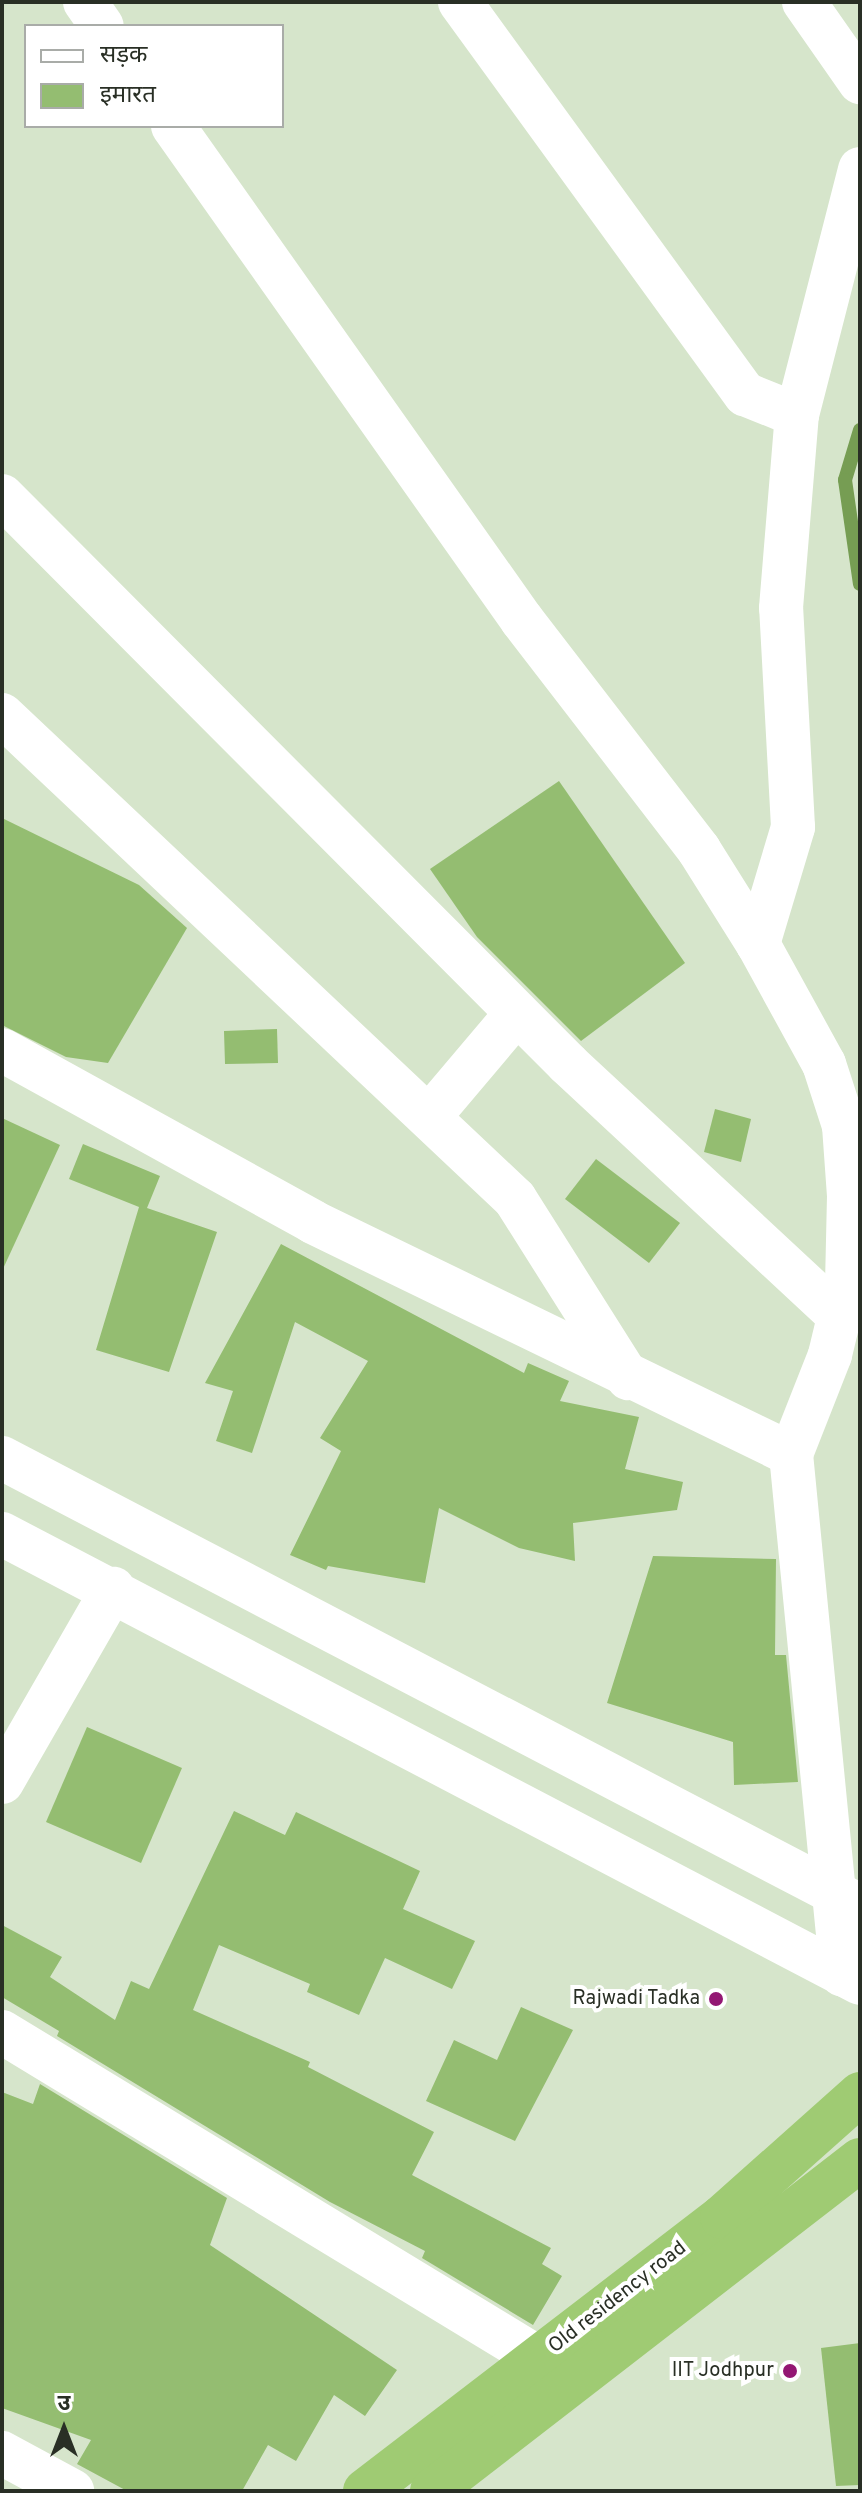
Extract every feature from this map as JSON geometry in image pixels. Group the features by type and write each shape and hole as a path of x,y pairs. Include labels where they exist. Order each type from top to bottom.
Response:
{"highway":[{"name":"Old residency road","path":"365,2491 722,2217 860,2094"},
{"name":"Old residency road","path":"432,2491 860,2160"}],"street":[{"path":"85,2 101,24"},
{"path":"460,2 745,394 797,415"},
{"path":"804,2 860,82"},
{"path":"174,128 522,620 699,850 758,944 824,1064 844,1126 849,1196 847,1284 835,1336 794,1442 812,1699 848,1900 851,1979"},
{"path":"758,944 793,827 781,608 797,415 860,169"},
{"path":"2,496 511,1020 835,1336"},
{"path":"2,715 437,1106 515,1199 628,1378"},
{"path":"437,1106 511,1020"},
{"path":"2,1050 313,1222 628,1378 794,1442"},
{"path":"2,1458 848,1900"},
{"path":"2,1534 113,1589 851,1979"},
{"path":"2,1782 113,1589"},
{"path":"2,2032 540,2359"},
{"path":"2,2453 72,2491"}],"building":[{"path":"559,781 685,963 581,1041 477,937 430,869"},
{"path":"2,818 139,885 187,928 108,1063 66,1057 2,1025"},
{"path":"277,1029 278,1063 225,1064 224,1031"},
{"path":"715,1109 751,1119 741,1162 704,1152"},
{"path":"2,1118 60,1145 2,1271"},
{"path":"83,1144 160,1176 147,1208 217,1232 169,1372 96,1350 139,1207 69,1179"},
{"path":"596,1159 680,1223 649,1263 565,1199"},
{"path":"281,1244 524,1373 528,1363 569,1381 560,1401 639,1417 625,1469 683,1482 677,1510 573,1523 575,1561 519,1548 439,1508 425,1583 328,1566 326,1570 290,1555 341,1451 320,1438 368,1361 295,1322 252,1453 216,1441 233,1391 205,1383"},
{"path":"653,1556 776,1559 775,1655 786,1655 798,1782 734,1785 733,1742 607,1703"},
{"path":"87,1727 182,1768 141,1863 46,1822"},
{"path":"234,1811 285,1835 296,1812 420,1871 403,1909 475,1941 452,1989 385,1958 359,2015 307,1992 310,1984 219,1945 193,2010 310,2062 308,2067 434,2132 412,2175 551,2248 542,2264 562,2276 533,2325 422,2258 425,2251 330,2202 57,2036 59,2031 2,1997 2,1925 62,1957 50,1977 115,2020 131,1981 149,1989"},
{"path":"521,2007 573,2030 515,2141 426,2101 454,2040 497,2060"},
{"path":"40,2084 227,2198 210,2245 397,2370 365,2416 334,2395 296,2461 268,2445 242,2491 127,2491 77,2464 91,2440 2,2408 2,2092 33,2104"},
{"path":"860,2343 860,2485 836,2486 821,2348"}],"waterway":[{"path":"860,430 845,480 860,584"}],"place":[{"name":"Rajwadi Tadka","path":"716,1999"},
{"name":"IIT Jodhpur","path":"790,2371"}]}
